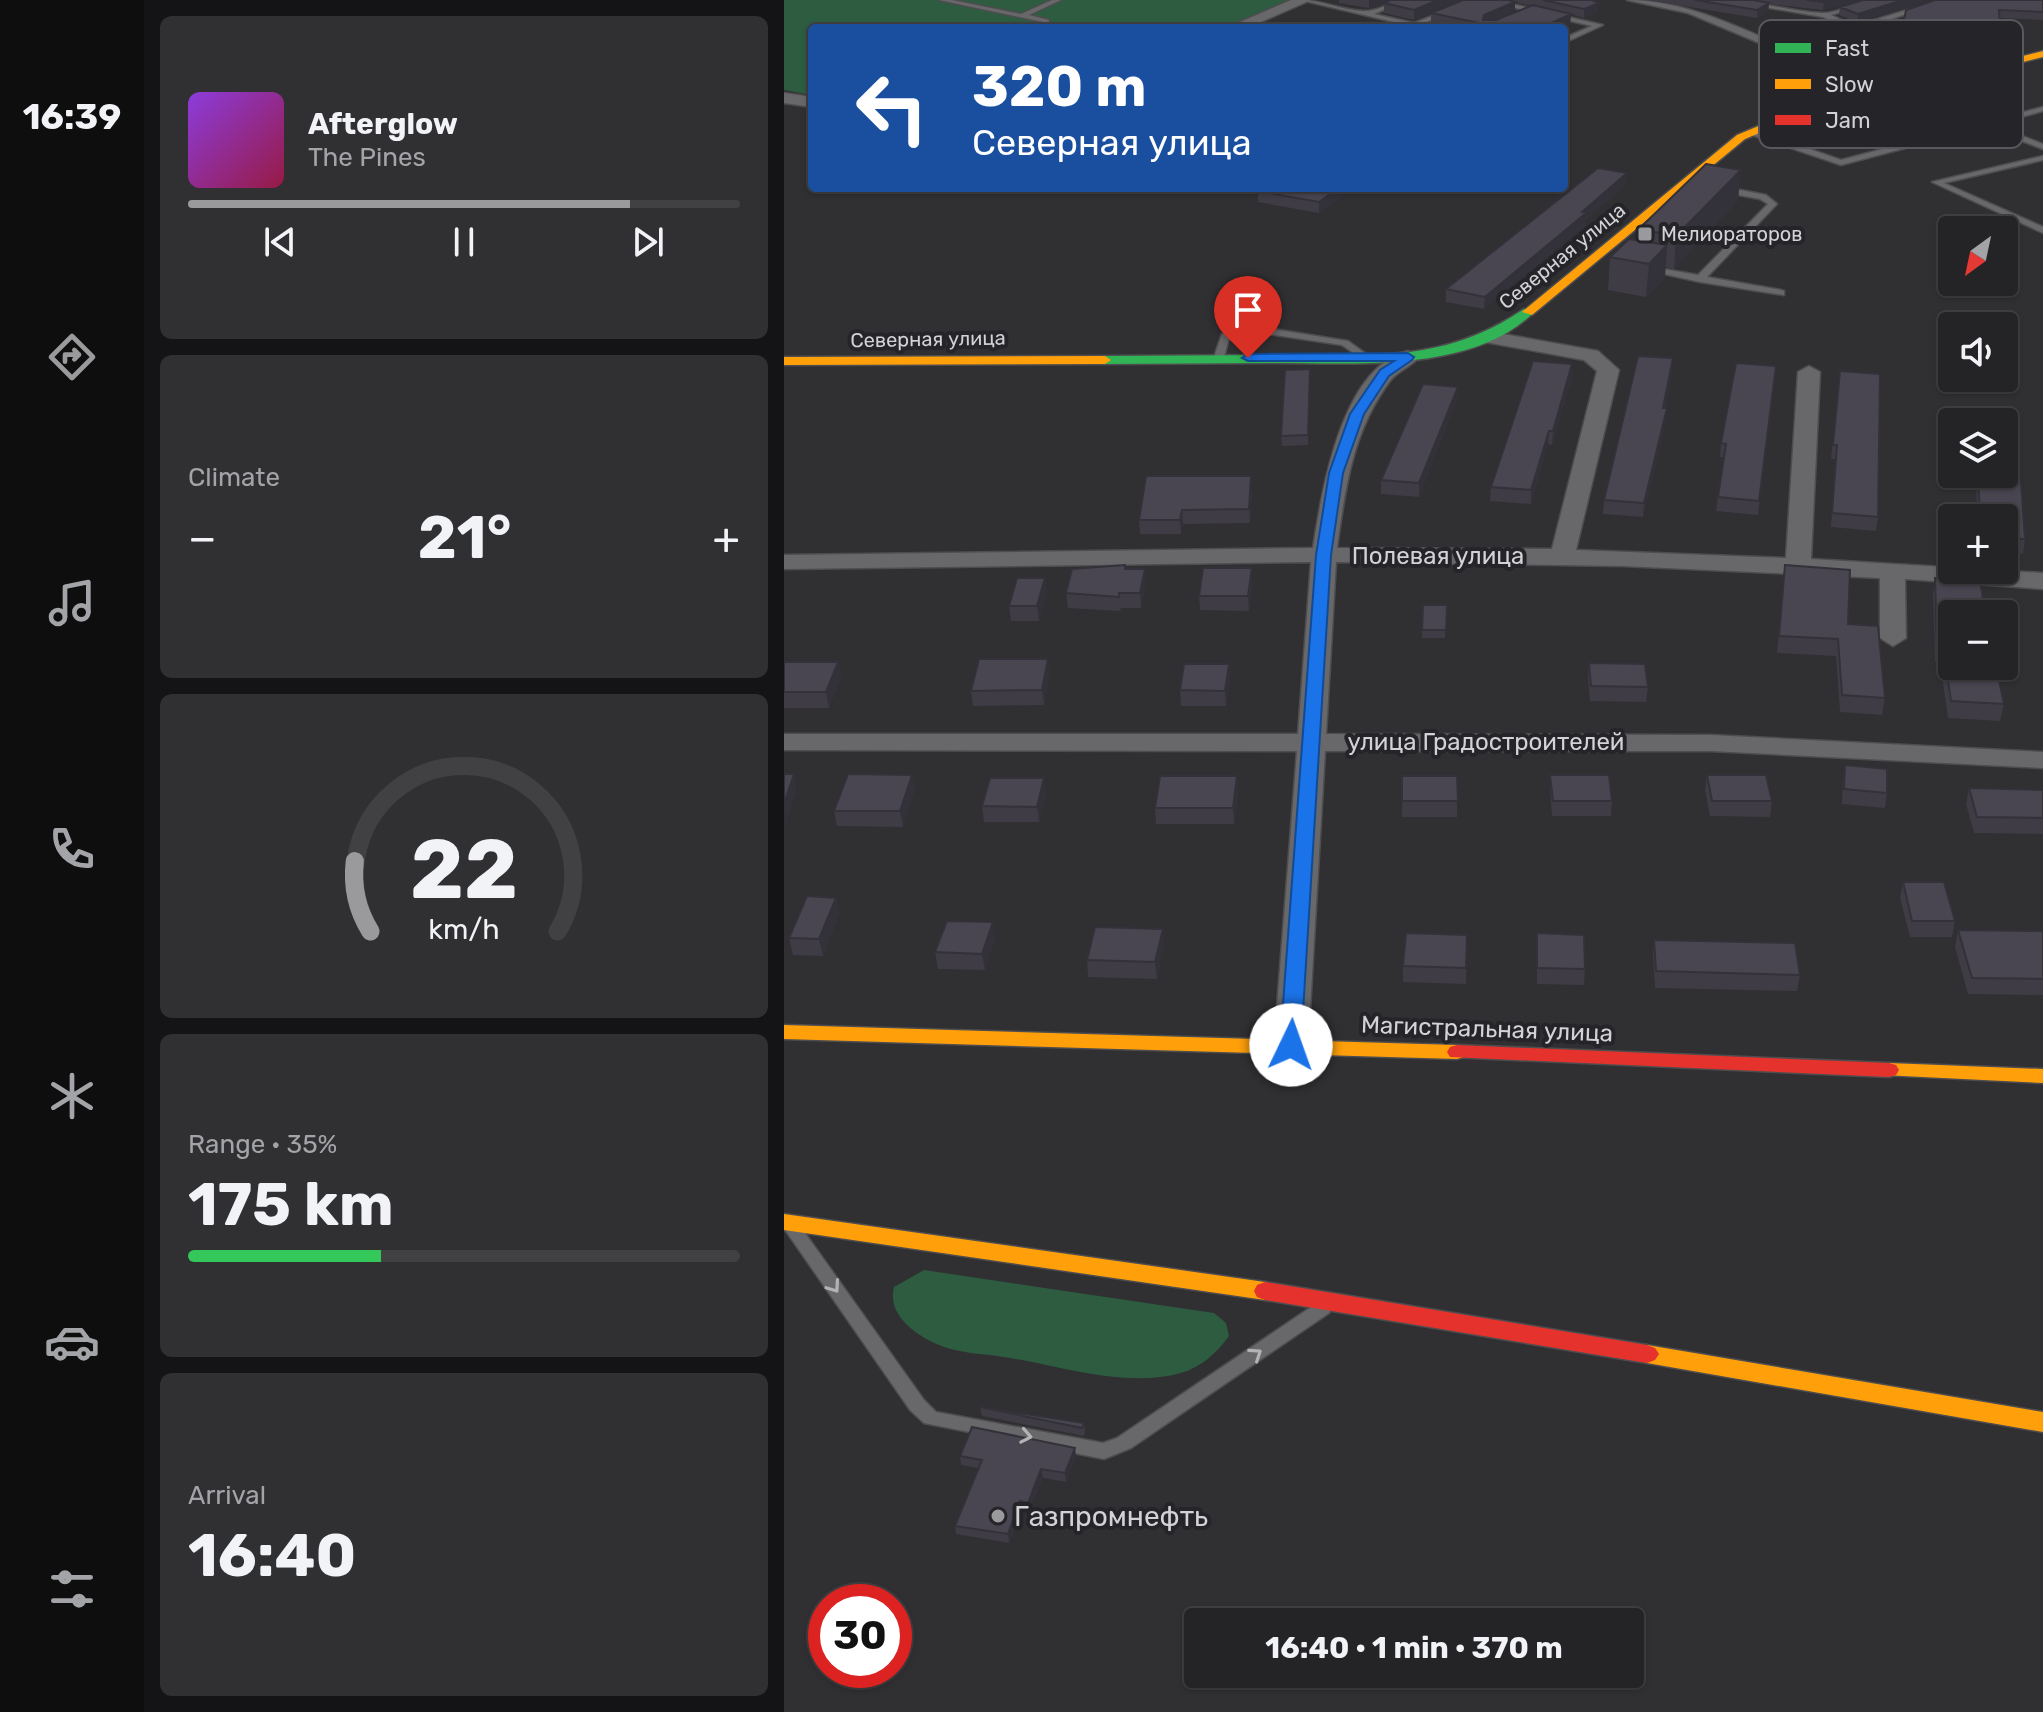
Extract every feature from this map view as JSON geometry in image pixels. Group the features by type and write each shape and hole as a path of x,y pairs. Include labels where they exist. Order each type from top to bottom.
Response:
{"street":[{"path":"1244,24 1304,0"},
{"path":"784,98 808,101"},
{"name":"Северная улица","path":"784,361 1219,357 1368,359 1408,357 1492,338 1598,261 1692,184 1741,137 1759,129"},
{"path":"1492,338 1591,355 1608,370 1562,557"},
{"path":"1291,1045 1324,555 1336,473 1357,414 1384,373 1408,357"},
{"path":"1798,564 1809,372"},
{"name":"Полевая улица","path":"784,562 1324,555 1562,557 1798,564 2043,581"},
{"path":"1892,571 1893,638"},
{"name":"улица Градостроителей","path":"784,742 1711,743 2043,760"},
{"name":"Магистральная улица","path":"784,1032 1291,1045 2043,1076"},
{"path":"787,1223 1333,1301 2043,1422"}],"lane":[{"path":"942,0 1047,21 1046,24"},
{"path":"1021,16 1058,0"},
{"path":"1304,0 1411,24"},
{"path":"1367,14 1404,0"},
{"path":"1485,0 1599,25 1568,39"},
{"path":"1630,0 1690,11 1759,40"},
{"path":"1726,0 1825,15 1837,20"},
{"path":"1825,15 1874,0"},
{"path":"1881,20 1946,0"},
{"path":"1417,24 1452,10"},
{"path":"1518,16 1532,10"},
{"path":"2023,114 2043,109"},
{"path":"1752,132 1759,134"},
{"path":"2023,140 2043,147"},
{"path":"1798,148 1841,163 1896,148"},
{"path":"2043,158 1936,182 2043,230"},
{"path":"1700,279 1773,204 1763,197 1711,187"},
{"path":"1641,268 1781,293"},
{"path":"1219,357 1225,336 1247,328 1345,343 1368,359"},
{"path":"787,1223 917,1405 931,1418 1104,1451 1124,1443 1333,1301"}],"green space":[{"path":"784,0 1294,0 1232,24 808,24 808,94 784,90"},
{"path":"924,1270 1214,1313 1226,1323 1229,1336 1208,1359 1195,1367 1160,1377 1117,1377 960,1351 934,1343 915,1332 895,1307 894,1287"}],"building":[{"path":"1391,0 1438,0 1414,10 1384,3"},
{"path":"1463,0 1508,0 1515,2 1484,15 1483,20 1496,20 1533,5 1571,14 1550,24 1484,24 1431,13"},
{"path":"1543,0 1592,0 1599,3 1584,9"},
{"path":"1695,0 1753,0 1769,3 1757,10"},
{"path":"1863,0 1903,0 1858,14 1840,7"},
{"path":"1935,0 2043,0 2043,12 1999,10 2000,20 1904,20 1906,10"},
{"path":"1706,164 1741,170 1676,236 1639,229"},
{"path":"1598,168 1627,173 1582,212 1586,213 1485,297 1446,289 1568,192"},
{"path":"1264,192 1333,192 1319,202"},
{"path":"1629,239 1667,245 1649,264 1610,257"},
{"path":"1638,356 1673,358 1663,408 1667,408 1644,503 1604,500"},
{"path":"1533,361 1572,364 1553,431 1549,431 1531,490 1491,487"},
{"path":"1736,363 1776,366 1759,501 1718,497 1726,444 1721,443"},
{"path":"1310,369 1308,435 1281,436 1285,370"},
{"path":"1840,371 1880,374 1878,517 1832,513 1837,445 1833,445"},
{"path":"1423,384 1458,387 1419,483 1381,480"},
{"path":"2020,467 2025,539 2018,539 2018,504 1979,504 1979,488 2018,488"},
{"path":"1146,476 1251,476 1249,509 1182,510 1180,520 1139,520"},
{"path":"1125,565 1125,569 1145,569 1140,593 1119,593 1119,597 1066,593 1072,569"},
{"path":"1785,565 1850,570 1848,624 1878,626 1885,698 1842,695 1838,639 1779,636"},
{"path":"1203,568 1252,568 1248,596 1199,596"},
{"path":"1017,578 1045,578 1037,606 1009,606"},
{"path":"1935,578 1938,578 1938,584 1980,584 1983,600 1938,600 1937,645"},
{"path":"1423,605 1447,605 1446,630 1422,630"},
{"path":"979,659 1048,659 1042,690 971,691"},
{"path":"784,662 838,662 826,692 784,692"},
{"path":"1589,663 1645,664 1648,687 1591,686"},
{"path":"1184,664 1229,664 1225,691 1180,690"},
{"path":"1948,680 1999,680 2004,704 1951,701"},
{"path":"1845,765 1887,769 1887,793 1844,789"},
{"path":"784,774 794,774 784,804"},
{"path":"848,774 912,775 900,811 834,811"},
{"path":"1550,775 1609,775 1612,801 1553,801"},
{"path":"1707,775 1766,775 1772,801 1712,801"},
{"path":"1160,776 1237,776 1233,808 1155,808"},
{"path":"1402,776 1457,776 1458,801 1402,801"},
{"path":"990,778 1044,778 1037,807 982,806"},
{"path":"1969,788 2043,790 2043,818 1977,817"},
{"path":"1903,882 1944,882 1955,921 1912,921"},
{"path":"807,896 836,898 819,939 789,938"},
{"path":"947,921 993,922 982,954 935,952"},
{"path":"1095,927 1163,929 1155,962 1087,960"},
{"path":"1958,930 2043,931 2043,979 1972,978"},
{"path":"1406,933 1467,935 1466,968 1403,966"},
{"path":"1537,933 1584,935 1585,969 1537,968"},
{"path":"1654,940 1795,943 1800,975 1656,971"},
{"path":"980,1407 1084,1423 1082,1428"},
{"path":"972,1427 1075,1448 1065,1473 1041,1469 1028,1503 1020,1501 1008,1534 955,1526 982,1460 960,1456"}],"traffic: fast":[{"path":"1105,360 1408,357 1471,343 1501,330 1528,312"}],"traffic: slow":[{"path":"2023,59 2043,54"},
{"path":"1528,312 1741,137 1759,129"},
{"path":"784,361 1105,360"},
{"path":"784,1032 1457,1052"},
{"path":"1889,1070 2043,1076"},
{"path":"784,1222 1265,1291"},
{"path":"1647,1354 2043,1422"}],"traffic: jam":[{"path":"1457,1052 1889,1070"},
{"path":"1265,1291 1647,1354"}],"place":[{"name":"Мелиораторов","path":"1645,234"},
{"name":"Газпромнефть","path":"998,1516"}],"route":[{"path":"1248,358 1408,357 1384,373 1357,414 1336,473 1324,555 1291,1045"}]}
